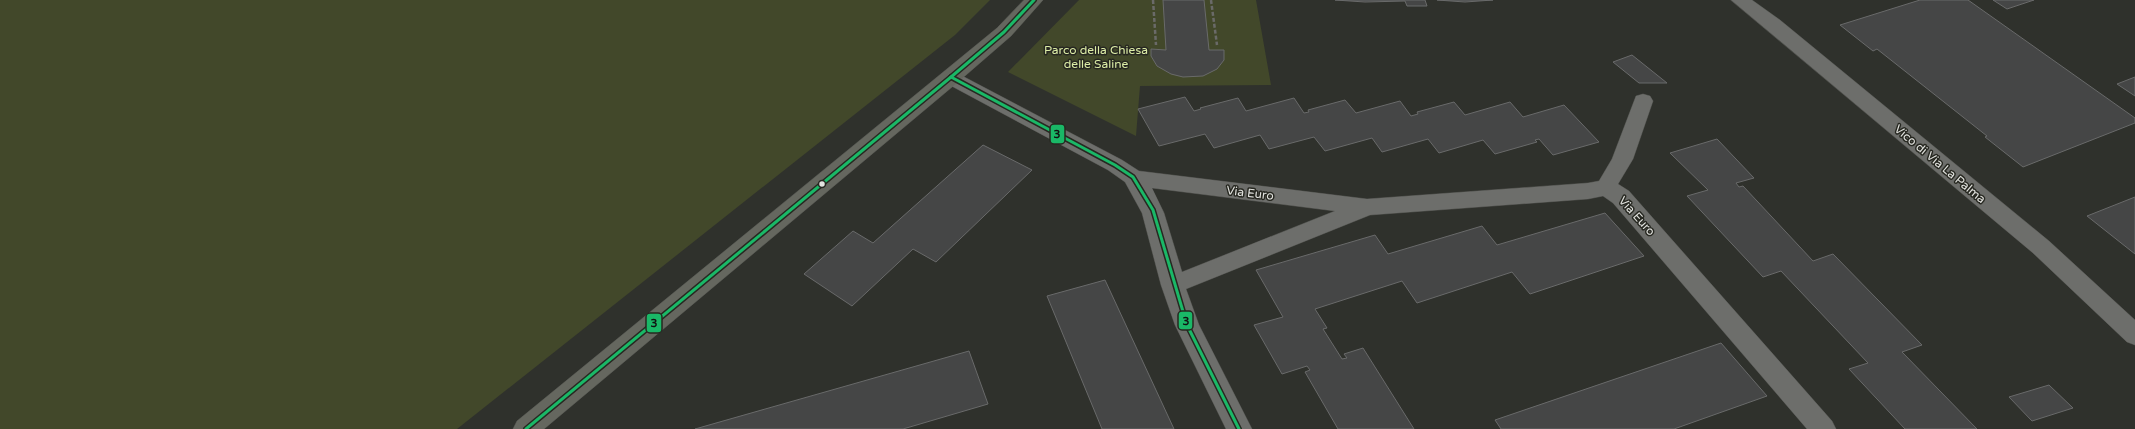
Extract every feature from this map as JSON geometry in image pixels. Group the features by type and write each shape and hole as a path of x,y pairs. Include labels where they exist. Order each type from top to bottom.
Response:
{"street":[{"path":"526,429 951,77 1004,32 1034,0"},
{"name":"Vico di Via La Palma","path":"1740,0 1773,24 2041,248 2135,335"},
{"path":"951,77 1115,164 1133,178 1143,191 1157,224 1173,285 1187,324 1239,429"},
{"path":"1606,187 1622,159 1644,101"},
{"name":"Via Euro","path":"1133,178 1367,207 1588,191 1606,187 1621,197 1823,429"},
{"name":"Via Euro","path":"1173,285 1367,207"}],"path":[{"path":"1153,0 1156,45"},
{"path":"1211,0 1217,45"}],"green space":[{"path":"0,0 990,0 955,35 457,429 0,429"},
{"name":"Parco della Chiesa delle Saline","path":"1079,0 1256,0 1271,85 1140,86 1136,136 1008,72"}],"building":[{"path":"1163,0 1204,0 1209,50 1224,50 1224,60 1217,69 1203,76 1183,77 1171,74 1157,66 1151,56 1151,49 1166,50"},
{"path":"1335,0 1425,0 1427,6 1407,6 1405,1 1365,2"},
{"path":"1437,0 1493,0 1465,2"},
{"path":"1920,0 1968,0 2135,118 2135,123 2023,167 1985,137 1987,136 1877,49 1873,51 1840,25"},
{"path":"1993,0 2034,0 2007,9"},
{"path":"1632,55 1667,83 1639,83 1613,62"},
{"path":"2135,77 2135,96 2117,84"},
{"path":"1185,97 1194,111 1238,98 1246,111 1294,98 1304,113 1309,112 1308,110 1345,100 1356,113 1400,101 1411,116 1418,114 1417,112 1454,102 1465,115 1510,102 1523,117 1564,105 1599,142 1553,155 1539,139 1535,140 1537,142 1495,154 1483,140 1439,153 1428,139 1382,152 1372,138 1325,151 1314,137 1269,149 1260,135 1214,148 1205,134 1159,146 1138,109"},
{"path":"1717,139 1754,178 1736,183 1739,187 1743,186 1813,261 1833,254 1922,345 1902,352 1977,429 1905,429 1849,369 1868,363 1781,271 1763,277 1687,196 1708,190 1670,153"},
{"path":"983,145 1032,170 936,262 913,249 852,306 804,274 853,231 873,243"},
{"path":"2135,197 2135,254 2087,216"},
{"path":"1605,213 1644,256 1530,294 1512,272 1417,303 1402,281 1315,309 1327,328 1323,329 1342,359 1347,358 1344,354 1363,348 1414,429 1338,429 1305,372 1310,370 1307,366 1282,374 1254,325 1283,317 1256,270 1375,235 1388,254 1482,226 1497,245"},
{"path":"1105,280 1174,429 1102,429 1047,296"},
{"path":"1721,343 1767,396 1674,429 1501,429 1495,420"},
{"path":"969,351 988,404 903,429 695,429"},
{"path":"2049,385 2073,408 2032,421 2009,397"}],"transit line":[{"name":"3","path":"526,429 951,77 1004,32 1034,0"},
{"name":"3","path":"951,77 1115,165 1133,177 1144,192 1160,228 1187,325 1239,429"}]}
